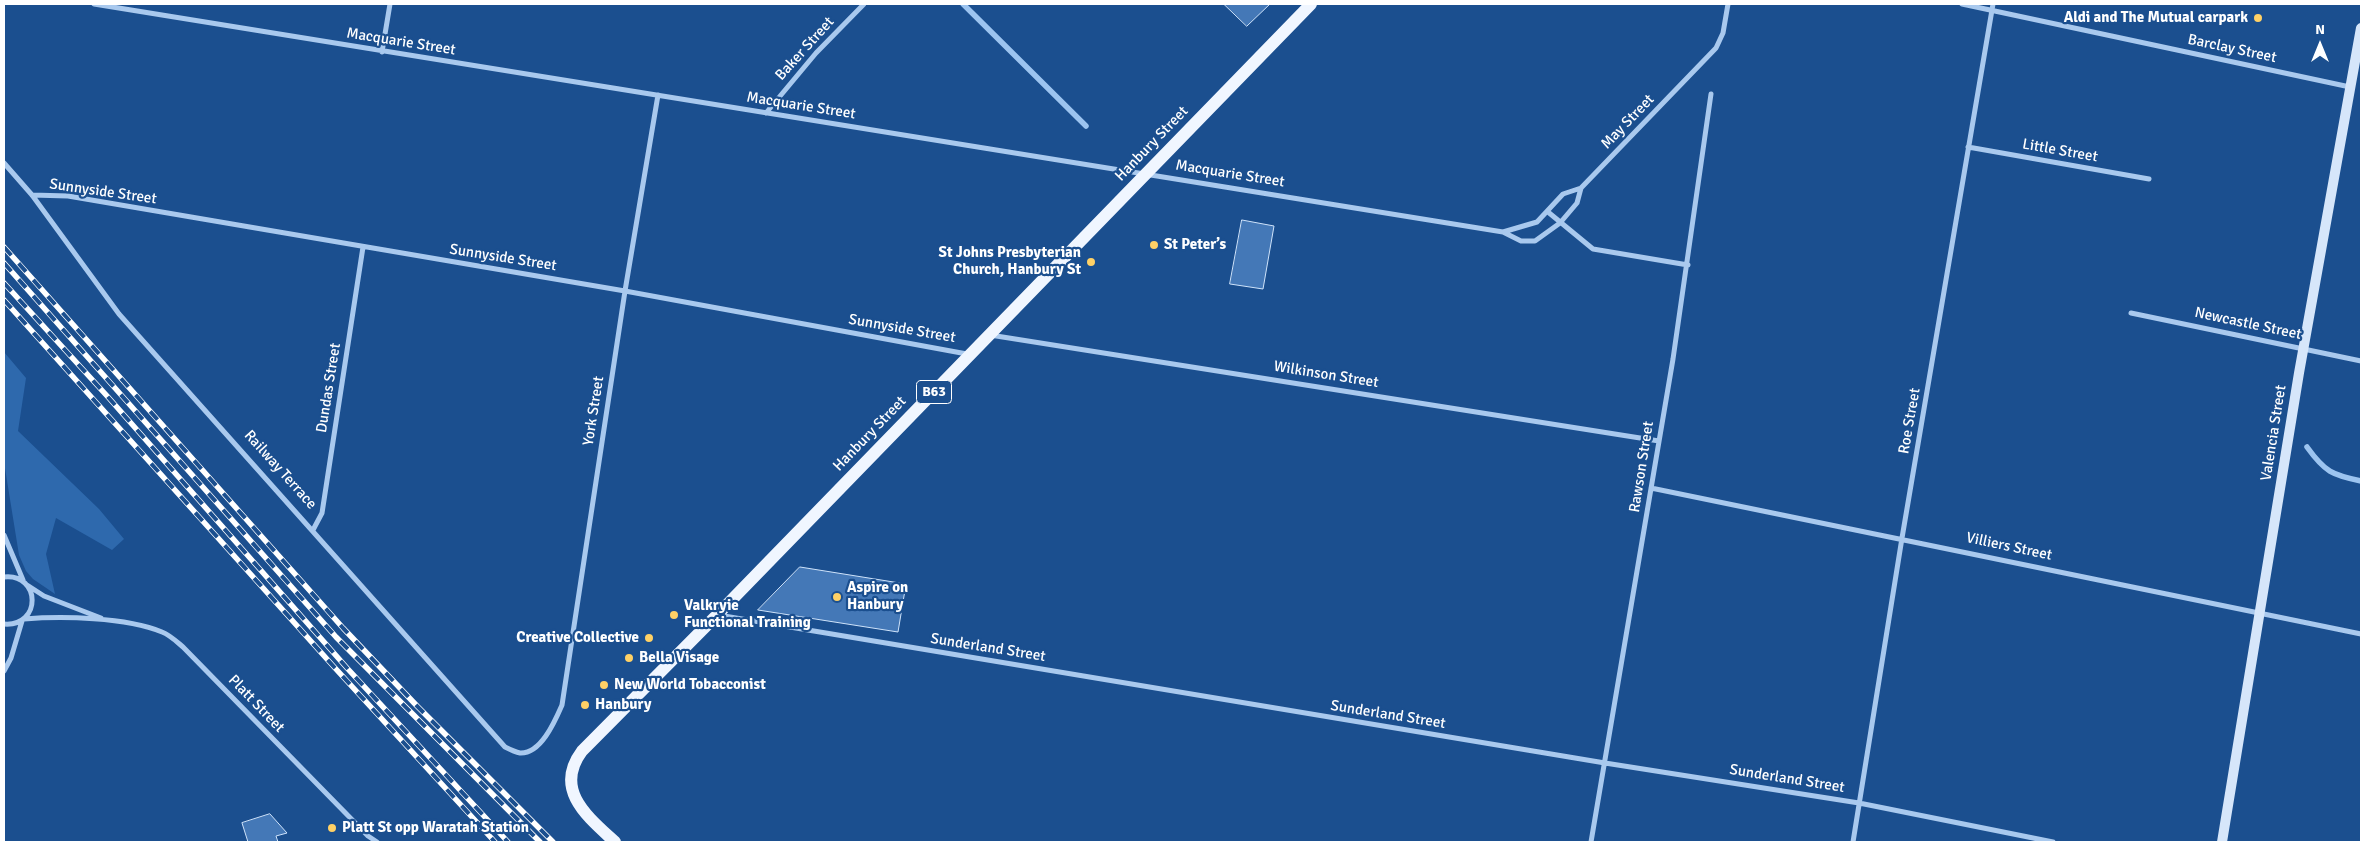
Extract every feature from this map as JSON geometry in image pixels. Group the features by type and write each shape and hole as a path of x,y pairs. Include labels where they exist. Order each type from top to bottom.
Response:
{"main road":[{"name":"Hanbury Street","path":"615,842 581,810 572,786 572,771 582,751 717,615 1311,4"}],"street":[{"name":"Macquarie Street","path":"94,4 1503,232 1521,241 1535,241 1560,223"},
{"path":"382,52 390,4"},
{"name":"Baker Street","path":"766,113 816,53 864,4"},
{"name":"May Street","path":"1548,212 1563,194 1581,188 1716,48 1723,33 1728,4"},
{"name":"Barclay Street","path":"1962,4 1993,7 2351,87"},
{"name":"Roe Street","path":"1853,842 1902,538 1993,7"},
{"name":"Valencia Street","path":"2222,842 2303,349 2361,28"},
{"name":"Rawson Street","path":"1591,842 1652,488 1688,264 1711,94"},
{"name":"York Street","path":"552,729 562,705 625,291 658,95"},
{"name":"Little Street","path":"1968,147 2149,179"},
{"name":"Railway Terrace","path":"4,163 32,195 119,314 505,747 520,753 534,748 552,729"},
{"name":"May Street","path":"1560,223 1577,203 1581,188"},
{"name":"Sunnyside Street","path":"32,195 68,196 625,291 969,354"},
{"name":"Macquarie Street","path":"1503,232 1537,222 1548,212"},
{"path":"1548,212 1593,249 1688,264"},
{"name":"Dundas Street","path":"312,530 322,513 363,247"},
{"name":"Newcastle Street","path":"2130,313 2361,361"},
{"name":"Wilkinson Street","path":"989,334 1659,441"},
{"name":"Villiers Street","path":"1652,488 2361,634"},
{"path":"4,535 32,600 30,611 23,620 11,658 4,671"},
{"name":"Platt Street","path":"4,577 14,577 44,596 109,620"},
{"name":"Sunderland Street","path":"717,615 1605,763 1859,803 2053,842"},
{"name":"Platt Street","path":"4,624 14,624 23,620 77,618 109,620 153,629 174,640 368,836 377,842"},
{"name":"Platt Street","path":"368,836 371,842"}],"shaded area":[{"path":"4,352 26,378 18,431 99,509 124,539 112,550 56,518 46,554 55,594 33,579 26,571 19,555 4,462"}],"building":[{"path":"1224,4 1270,4 1247,26"},
{"path":"1242,220 1274,226 1263,289 1230,284"},
{"name":"Aspire on Hanbury","path":"800,567 906,584 898,632 758,610"},
{"path":"270,814 287,833 276,836 278,842 248,842 242,823"}],"waterway":[{"path":"963,4 1086,126"},
{"path":"2307,447 2319,462 2330,471 2343,477 2361,481"}],"railway":[{"path":"4,247 343,628 417,706 553,842"},
{"path":"4,263 336,637 540,842"},
{"path":"4,283 108,397 347,668 508,842"},
{"path":"4,300 335,668 495,842"}],"place":[{"name":"Aldi and The Mutual carpark","path":"2258,18"},
{"name":"St Peter’s","path":"1154,245"},
{"name":"St Johns Presbyterian Church, Hanbury St","path":"1091,262"},
{"name":"Aspire on Hanbury","path":"837,597"},
{"name":"Valkryie Functional Training","path":"674,615"},
{"name":"Creative Collective","path":"649,638"},
{"name":"Bella Visage","path":"629,658"},
{"name":"New World Tobacconist","path":"604,685"},
{"name":"Hanbury","path":"585,705"},
{"name":"Platt St opp Waratah Station","path":"332,828"}]}
